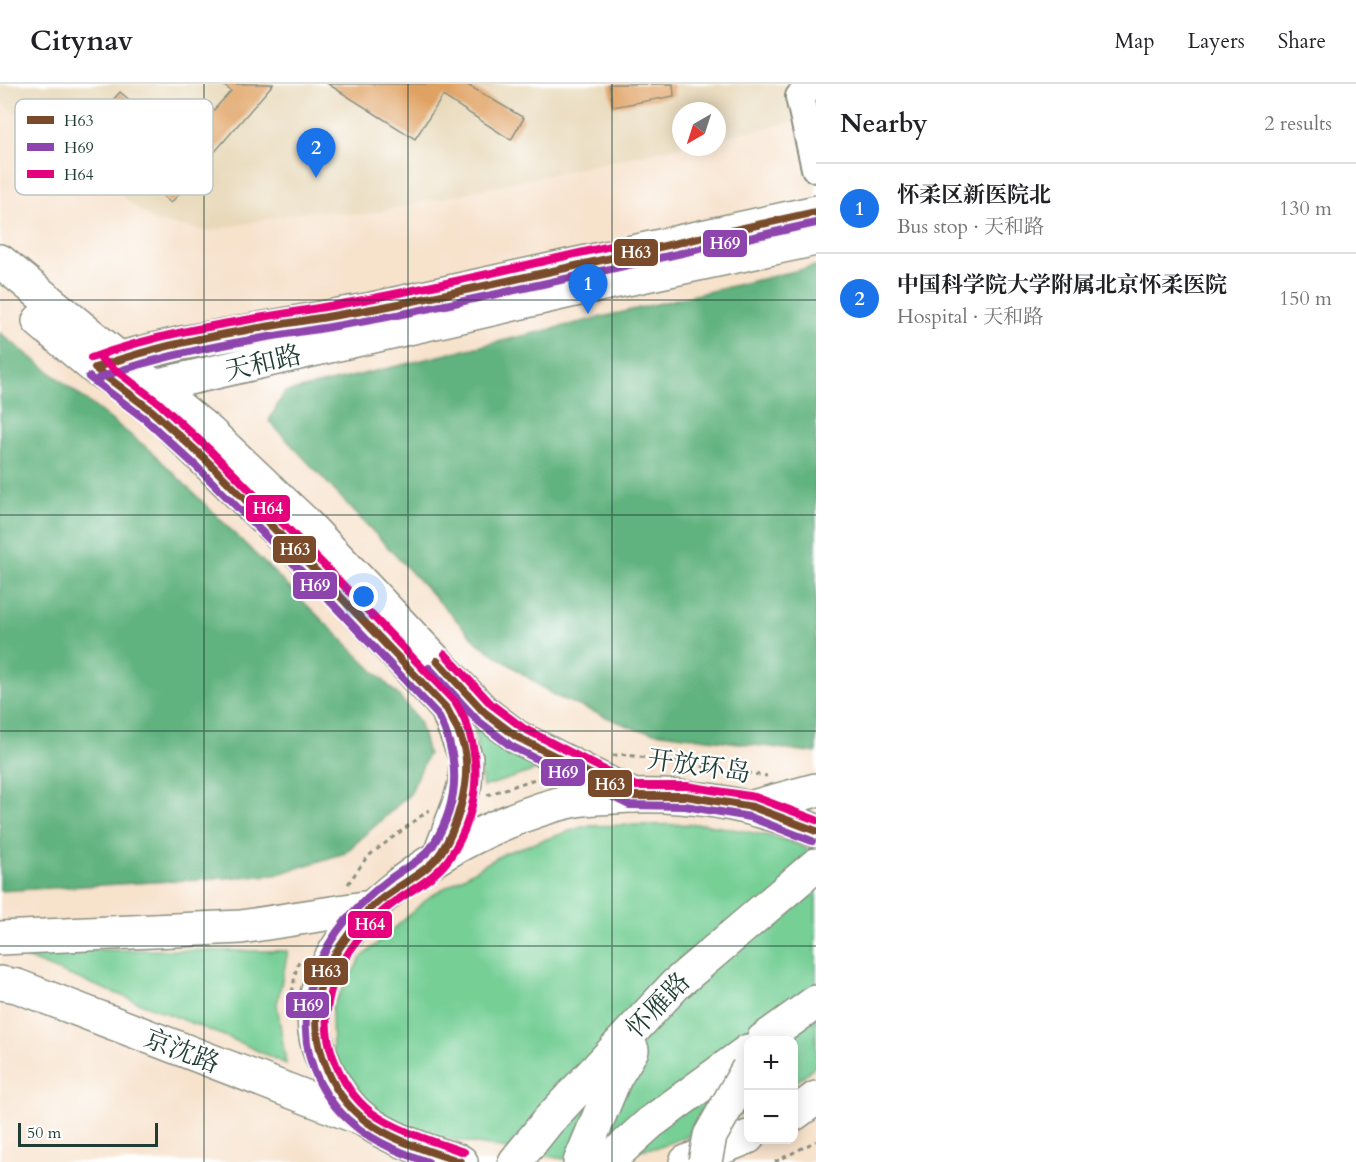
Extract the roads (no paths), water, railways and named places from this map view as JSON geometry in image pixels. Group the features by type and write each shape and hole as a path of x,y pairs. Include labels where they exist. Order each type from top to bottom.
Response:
{"main road":[{"name":"天和路","path":"108,363 182,343 367,310 816,212"},
{"name":"天和路","path":"143,389 468,313 816,239"},
{"path":"0,261 108,363"},
{"path":"0,290 209,432 302,520 429,652 483,712 518,736 634,796"},
{"path":"143,389 168,423 402,651 417,660 425,659 429,652"},
{"path":"330,583 447,709 466,759 465,783 440,854"},
{"path":"753,807 816,790"},
{"name":"开放环岛","path":"462,1162 410,1144 365,1120 334,1086 318,1048 314,1013 320,982 333,954 372,907 440,854 527,815 577,800 634,796 686,796 753,807 816,831"},
{"path":"753,807 816,803"},
{"name":"怀雁路","path":"515,1162 548,1121 676,984 816,865"},
{"path":"0,938 241,927 372,907"},
{"name":"京沈路","path":"0,983 17,986 365,1120"},
{"path":"580,1162 615,1078 676,984"},
{"path":"770,1036 816,1003"},
{"path":"780,1036 816,1003"},
{"path":"607,1162 650,1123 744,1054"},
{"path":"700,1161 710,1136 744,1076"},
{"path":"798,1111 816,1098"},
{"path":"365,1120 396,1162"},
{"path":"700,1161 744,1139"}],"lane":[{"path":"812,84 800,97 816,168"}],"place":[{"name":"中国科学院大学附属北京怀柔医院","path":"316,178"},
{"name":"怀柔区新医院北","path":"588,314"}]}
